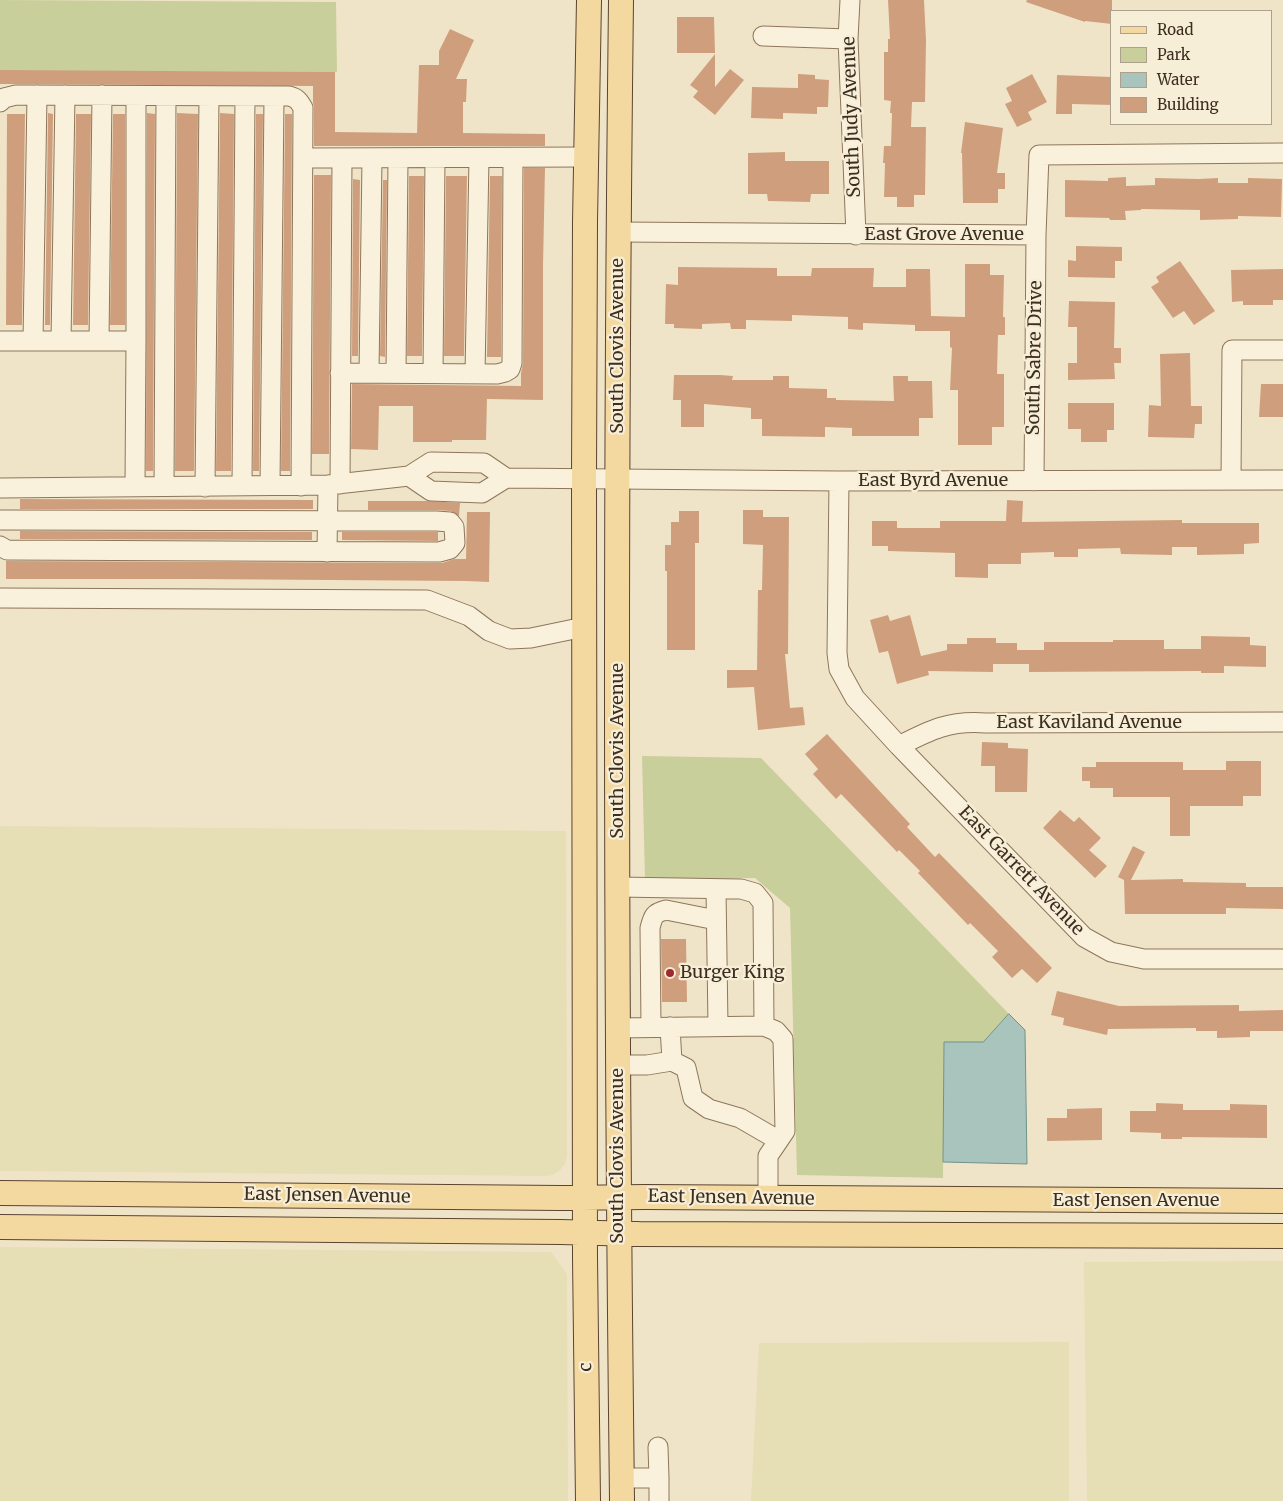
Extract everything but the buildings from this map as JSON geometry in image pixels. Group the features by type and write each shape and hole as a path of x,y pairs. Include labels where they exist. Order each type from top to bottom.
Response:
{"main road":[{"name":"South Clovis Avenue","path":"585,1233 584,478 589,0"},
{"name":"South Clovis Avenue","path":"621,0 618,232 618,1197 622,1489"},
{"path":"588,87 593,94 600,114 602,215 608,229 618,232"},
{"name":"East Jensen Avenue","path":"0,1193 1283,1201"},
{"name":"East Jensen Avenue","path":"0,1227 619,1234 1283,1236"},
{"name":"c","path":"585,1233 588,1501"}],"street":[{"name":"South Judy Avenue","path":"850,0 848,39 856,235"},
{"path":"763,36 848,39"},
{"path":"0,102 4,98 16,95 296,97 300,101 303,108 301,486"},
{"path":"33,341 36,95"},
{"path":"61,341 65,95"},
{"path":"99,341 102,95"},
{"path":"135,486 136,96"},
{"path":"164,486 166,96"},
{"path":"205,486 209,96"},
{"path":"242,486 245,96"},
{"path":"270,485 274,97"},
{"name":"East Grove Avenue","path":"618,232 1036,235 1039,155 1283,154"},
{"path":"303,158 586,157"},
{"path":"327,552 328,521 334,485 340,373 342,158"},
{"path":"369,373 372,158"},
{"path":"396,373 398,158"},
{"path":"434,373 435,158"},
{"path":"475,374 479,158"},
{"path":"340,373 497,374 510,369 512,363 513,158"},
{"name":"South Sabre Drive","path":"1034,481 1036,235"},
{"path":"0,341 136,341"},
{"path":"1231,480 1232,350 1283,350"},
{"path":"0,488 334,485 409,476 431,462 484,463 506,478 482,493 431,492 409,476"},
{"name":"East Byrd Avenue","path":"506,478 839,481 1283,480"},
{"path":"839,481 837,652 839,669 855,698 899,746"},
{"path":"0,520 450,522 454,527 455,543 450,549 439,552 7,550 0,546"},
{"path":"0,598 427,600 469,616 489,631 510,639 531,638 584,627"},
{"name":"East Kaviland Avenue","path":"899,746 926,732 949,724 968,722 1283,722"},
{"name":"East Garrett Avenue","path":"899,746 1084,937 1112,952 1144,959 1283,960"},
{"path":"618,887 742,890 755,893 763,903 764,1026"},
{"path":"716,889 718,1026"},
{"path":"651,1027 650,928 653,917 658,912 666,910 716,920"},
{"path":"618,1028 764,1026 776,1031 783,1039 785,1131 768,1156 768,1198"},
{"path":"670,1027 672,1061"},
{"path":"618,1065 647,1065 672,1061 686,1068 693,1098 709,1109 740,1118 778,1140"},
{"path":"658,1447 659,1501"},
{"path":"622,1489 659,1478"}],"shaded area":[{"path":"0,826 566,831 567,1156 565,1164 553,1175 545,1176 0,1171"},
{"path":"0,1247 551,1252 567,1274 568,1501 0,1501"},
{"path":"1283,1261 1283,1501 1087,1501 1084,1262"},
{"path":"1069,1342 1069,1501 751,1501 759,1343"}],"green space":[{"path":"0,0 336,2 337,72 0,71"},
{"path":"642,756 761,758 1009,1014 983,1042 944,1042 943,1178 797,1175 790,908 755,878 645,880"}],"water":[{"path":"1009,1014 1025,1030 1027,1164 943,1162 944,1042 983,1042"}],"place":[{"name":"Burger King","path":"670,973"}]}
